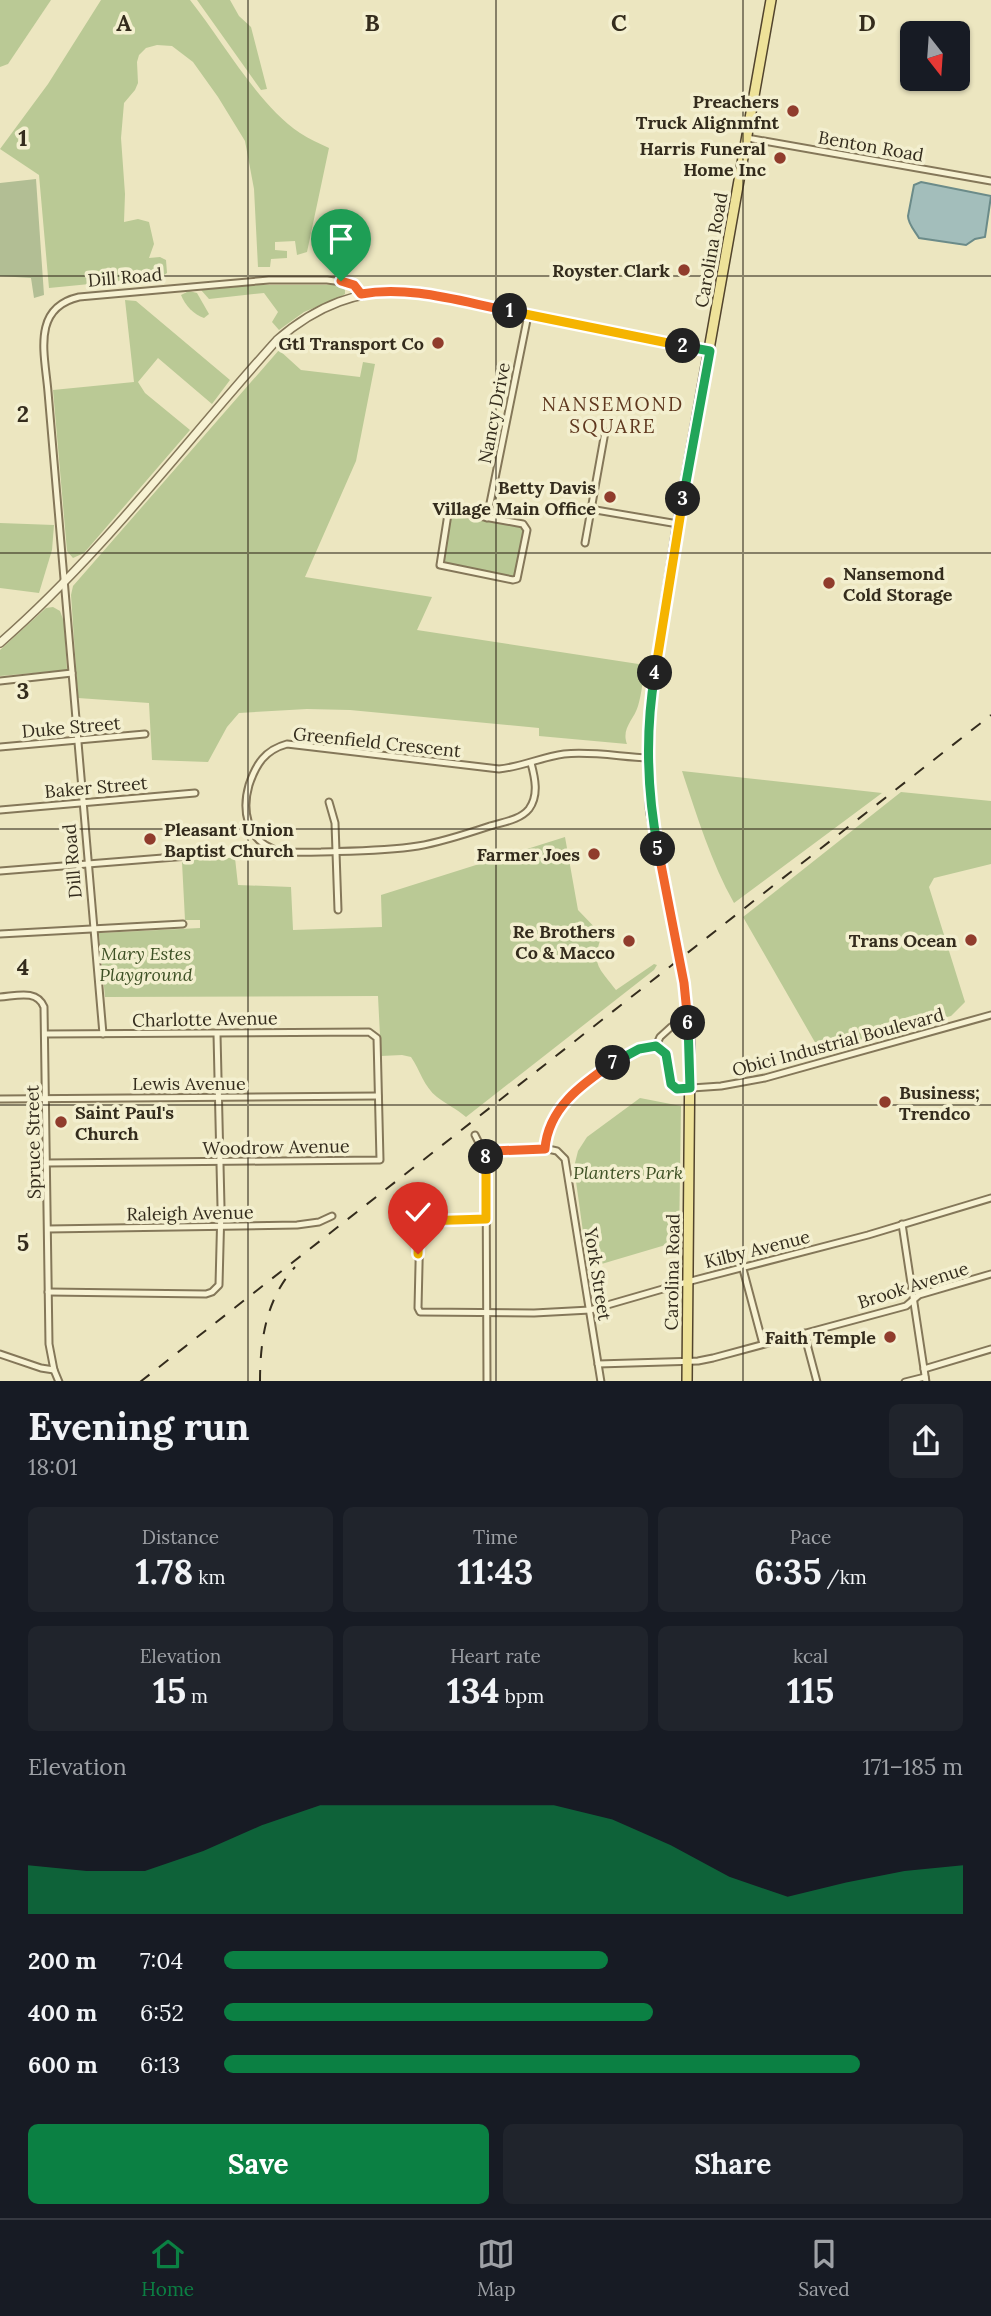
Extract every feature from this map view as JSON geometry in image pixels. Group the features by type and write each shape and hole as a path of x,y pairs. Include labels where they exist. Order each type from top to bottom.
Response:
{"main road":[{"name":"Carolina Road","path":"687,1381 690,1044 684,983 655,833 648,758 652,694 678,524 771,0"}],"street":[{"name":"Benton Road","path":"747,138 991,181"},
{"name":"Dill Road","path":"103,1034 44,338 47,322 55,309 64,302 79,297 269,280 341,281 354,285 361,294 383,291 412,292 710,351"},
{"path":"0,643 64,584 276,340 317,311 361,294"},
{"name":"Nancy Drive","path":"487,517 528,315"},
{"path":"585,543 604,432"},
{"path":"590,509 678,524"},
{"path":"449,512 487,517 523,524 527,530 519,577 515,580 440,565 449,512"},
{"path":"0,681 72,673"},
{"name":"Duke Street","path":"0,747 145,734"},
{"name":"Greenfield Crescent","path":"531,762 535,795 530,808 516,818 417,846 293,852 273,848 261,841 250,827 245,812 246,798 256,767 271,750 295,744 487,768 510,768 531,762 550,757 577,753 648,758"},
{"name":"Baker Street","path":"0,810 195,793"},
{"path":"329,802 335,819 338,910"},
{"path":"0,871 188,856"},
{"path":"0,934 183,924"},
{"name":"Spruce Street","path":"0,997 33,995 40,999 44,1007 48,1344 58,1381"},
{"name":"Obici Industrial Boulevard","path":"690,1088 722,1086 765,1078 991,1015"},
{"path":"656,1046 660,1037 671,1027"},
{"name":"Charlotte Avenue","path":"45,1034 373,1033 377,1038 379,1096"},
{"path":"48,1292 202,1294 217,1289 221,1281 218,1034"},
{"path":"486,1157 493,1151 545,1149 550,1126 564,1103 581,1085 639,1049 656,1046 666,1054 671,1084 677,1089 690,1088"},
{"name":"Lewis Avenue","path":"0,1099 379,1096"},
{"name":"Woodrow Avenue","path":"47,1163 380,1160 379,1096"},
{"path":"475,1135 486,1157 487,1381"},
{"name":"York Street","path":"545,1149 562,1154 568,1170 601,1381"},
{"name":"Kilby Avenue","path":"486,1219 421,1222 418,1254 420,1312 590,1310 991,1198"},
{"name":"Raleigh Avenue","path":"48,1228 304,1224 319,1222 331,1216"},
{"path":"902,1224 926,1379 905,1381"},
{"path":"743,1269 763,1344"},
{"name":"Brook Avenue","path":"598,1364 713,1358 906,1306 919,1295 991,1274"},
{"path":"804,1333 817,1381"},
{"path":"924,1368 991,1349"},
{"path":"0,1354 54,1370"}],"green space":[{"path":"0,0 51,0 8,64 0,67"},
{"path":"101,0 190,0 270,106 300,133 329,148 307,252 297,255 295,241 275,242 275,250 287,251 287,258 271,259 270,267 258,267 254,189 245,141 193,62 172,46 157,45 146,48 139,55 138,83 124,103 121,138 124,222 138,219 149,222 154,244 149,258 160,257 166,260 167,273 161,277 49,288 39,175 0,149 48,84"},
{"path":"197,0 230,0 239,16 251,27 267,89 261,90"},
{"path":"36,179 44,295 34,298 31,278 0,276 0,183"},
{"path":"258,285 334,285 342,286 345,294 304,312 279,330 272,322 278,312 264,293 209,299 201,290"},
{"path":"189,291 197,293 209,314 204,318 193,312 183,299 181,295"},
{"path":"125,300 136,301 230,380 212,404 158,358 138,382 145,393 190,430 84,553 73,558 67,551 53,390 134,382"},
{"path":"279,350 301,370 360,377 363,362 375,364 356,461 305,577 432,597 417,630 645,665 638,706 626,733 627,744 539,736 539,728 350,710 307,709 239,713 227,727 208,762 152,760 149,703 78,698 71,595 73,586"},
{"path":"451,515 524,528 514,578 442,564"},
{"path":"0,523 54,525 52,550 39,593 0,588"},
{"path":"53,607 60,611 64,622 67,670 0,676 0,650 46,608"},
{"path":"682,771 882,793 734,903 711,855"},
{"path":"901,792 991,801 991,864 934,878 929,887 965,1002 951,1016 820,1051 743,917"},
{"name":"Mary Estes Playground","path":"565,837 578,910 602,935 597,959 605,976 616,990 654,964 657,965 466,1117 433,1093 411,1057 381,1056 378,996 105,997 99,933 200,928 200,920 185,920 182,862 235,858 238,885 291,887 293,930 382,927 381,895"},
{"name":"Planters Park","path":"640,1098 681,1106 679,1241 588,1268 574,1167 578,1151 587,1137"}],"water":[{"path":"921,182 991,196 985,237 966,245 919,238 910,225 908,216 914,185"}],"railway":[{"path":"141,1381 991,715"},
{"path":"260,1381 263,1336 271,1306 285,1279 295,1267"}],"place":[{"name":"Preachers Truck Alignmfnt","path":"793,111"},
{"name":"Harris Funeral Home Inc","path":"780,158"},
{"name":"Royster Clark","path":"684,270"},
{"name":"Gtl Transport Co","path":"438,343"},
{"name":"Betty Davis Village Main Office","path":"610,497"},
{"name":"Nansemond Cold Storage","path":"829,583"},
{"name":"Pleasant Union Baptist Church","path":"150,839"},
{"name":"Farmer Joes","path":"594,854"},
{"name":"Trans Ocean","path":"971,940"},
{"name":"Re Brothers Co & Macco","path":"629,941"},
{"name":"Business; Trendco","path":"885,1102"},
{"name":"Saint Paul's Church","path":"61,1122"},
{"name":"Faith Temple","path":"890,1337"}],"district":[{"name":"NANSEMOND SQUARE","path":"613,415"}],"route":[{"path":"341,281 351,283 361,294 383,291 412,292 710,351 678,524 654,678 648,750 655,833 684,983 690,1044 690,1088 677,1089 671,1084 666,1054 659,1047 651,1045 624,1056 581,1085 564,1103 550,1126 545,1149 493,1151 488,1154 486,1219 422,1221 419,1226 418,1254"}]}
